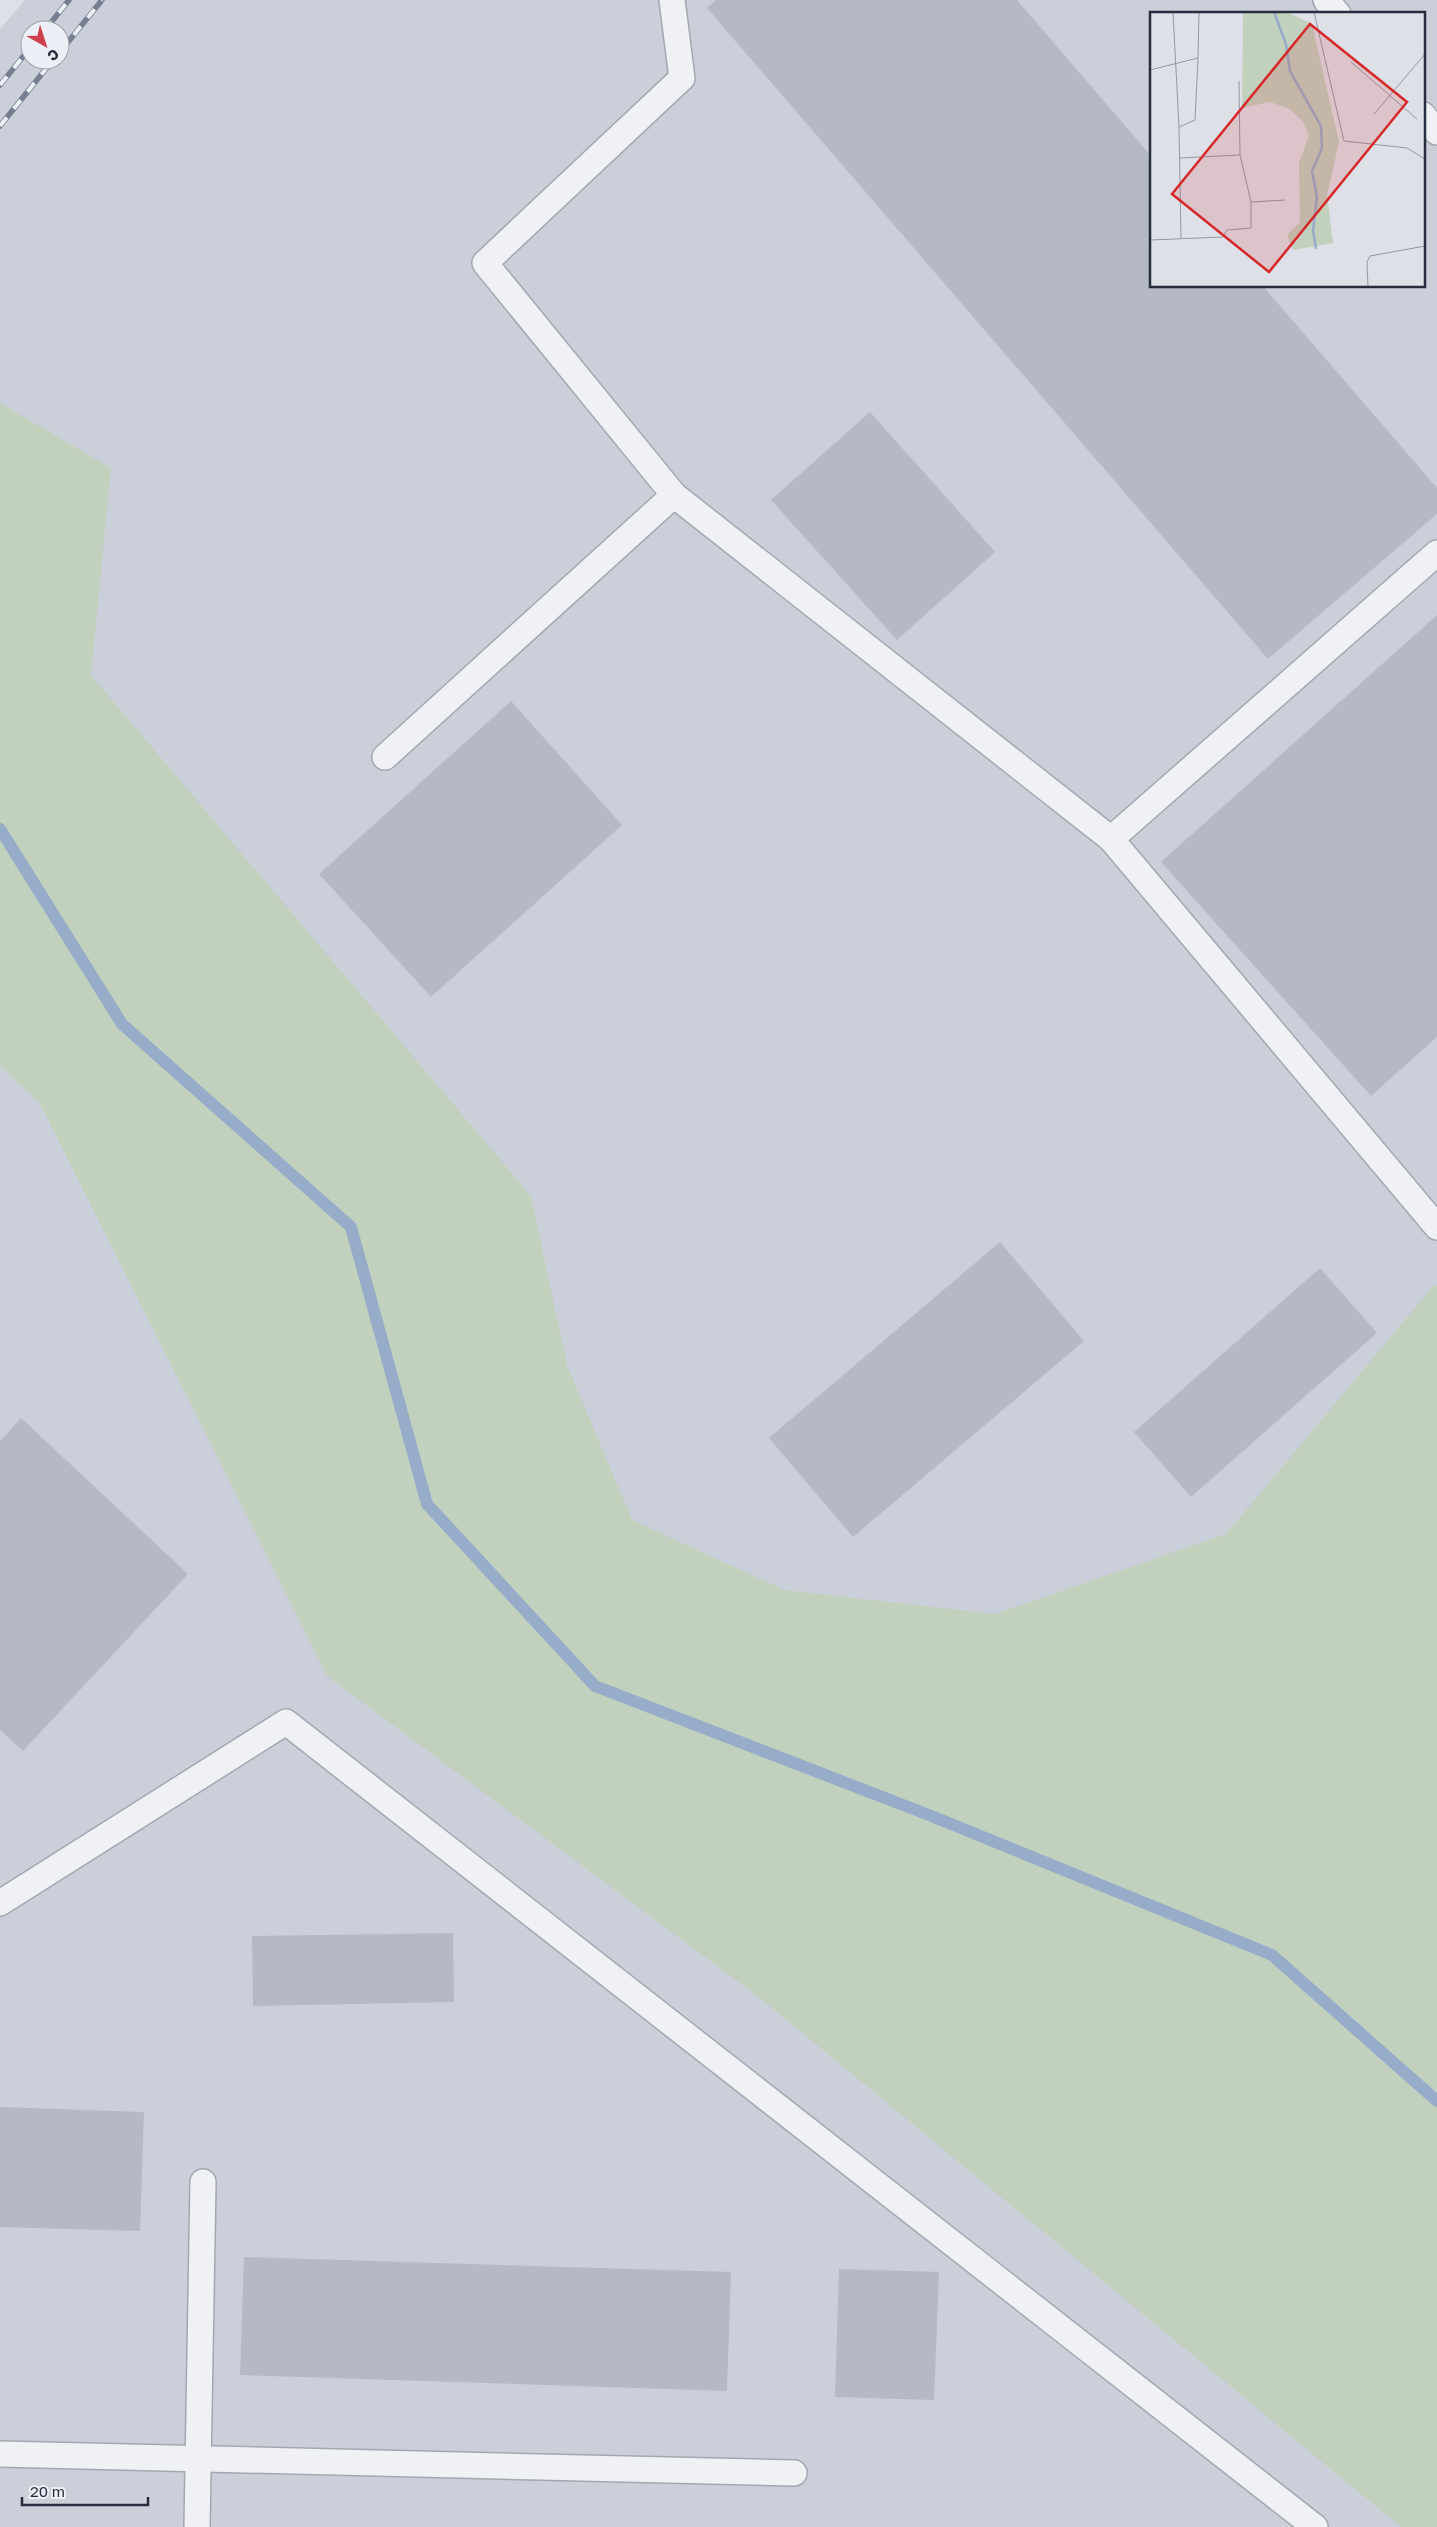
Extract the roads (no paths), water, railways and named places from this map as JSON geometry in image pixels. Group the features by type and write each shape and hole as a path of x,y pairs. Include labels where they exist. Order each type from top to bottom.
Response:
{"lane":[{"path":"672,0 682,78 485,263 674,495 1111,839 1437,1227"},
{"path":"1326,0 1336,12"},
{"path":"1424,116 1437,132"},
{"path":"385,758 674,495"},
{"path":"1111,839 1437,553"},
{"path":"0,1903 286,1722 1315,2527"},
{"path":"197,2527 203,2182"},
{"path":"0,2454 794,2473"}],"waterway":[{"path":"0,829 122,1024 351,1227 427,1504 595,1686 929,1815 1272,1955 1437,2101"}],"railway":[{"path":"53,20 69,0"},
{"path":"70,40 102,0"},
{"path":"0,85 20,60"},
{"path":"0,126 45,70"}]}
